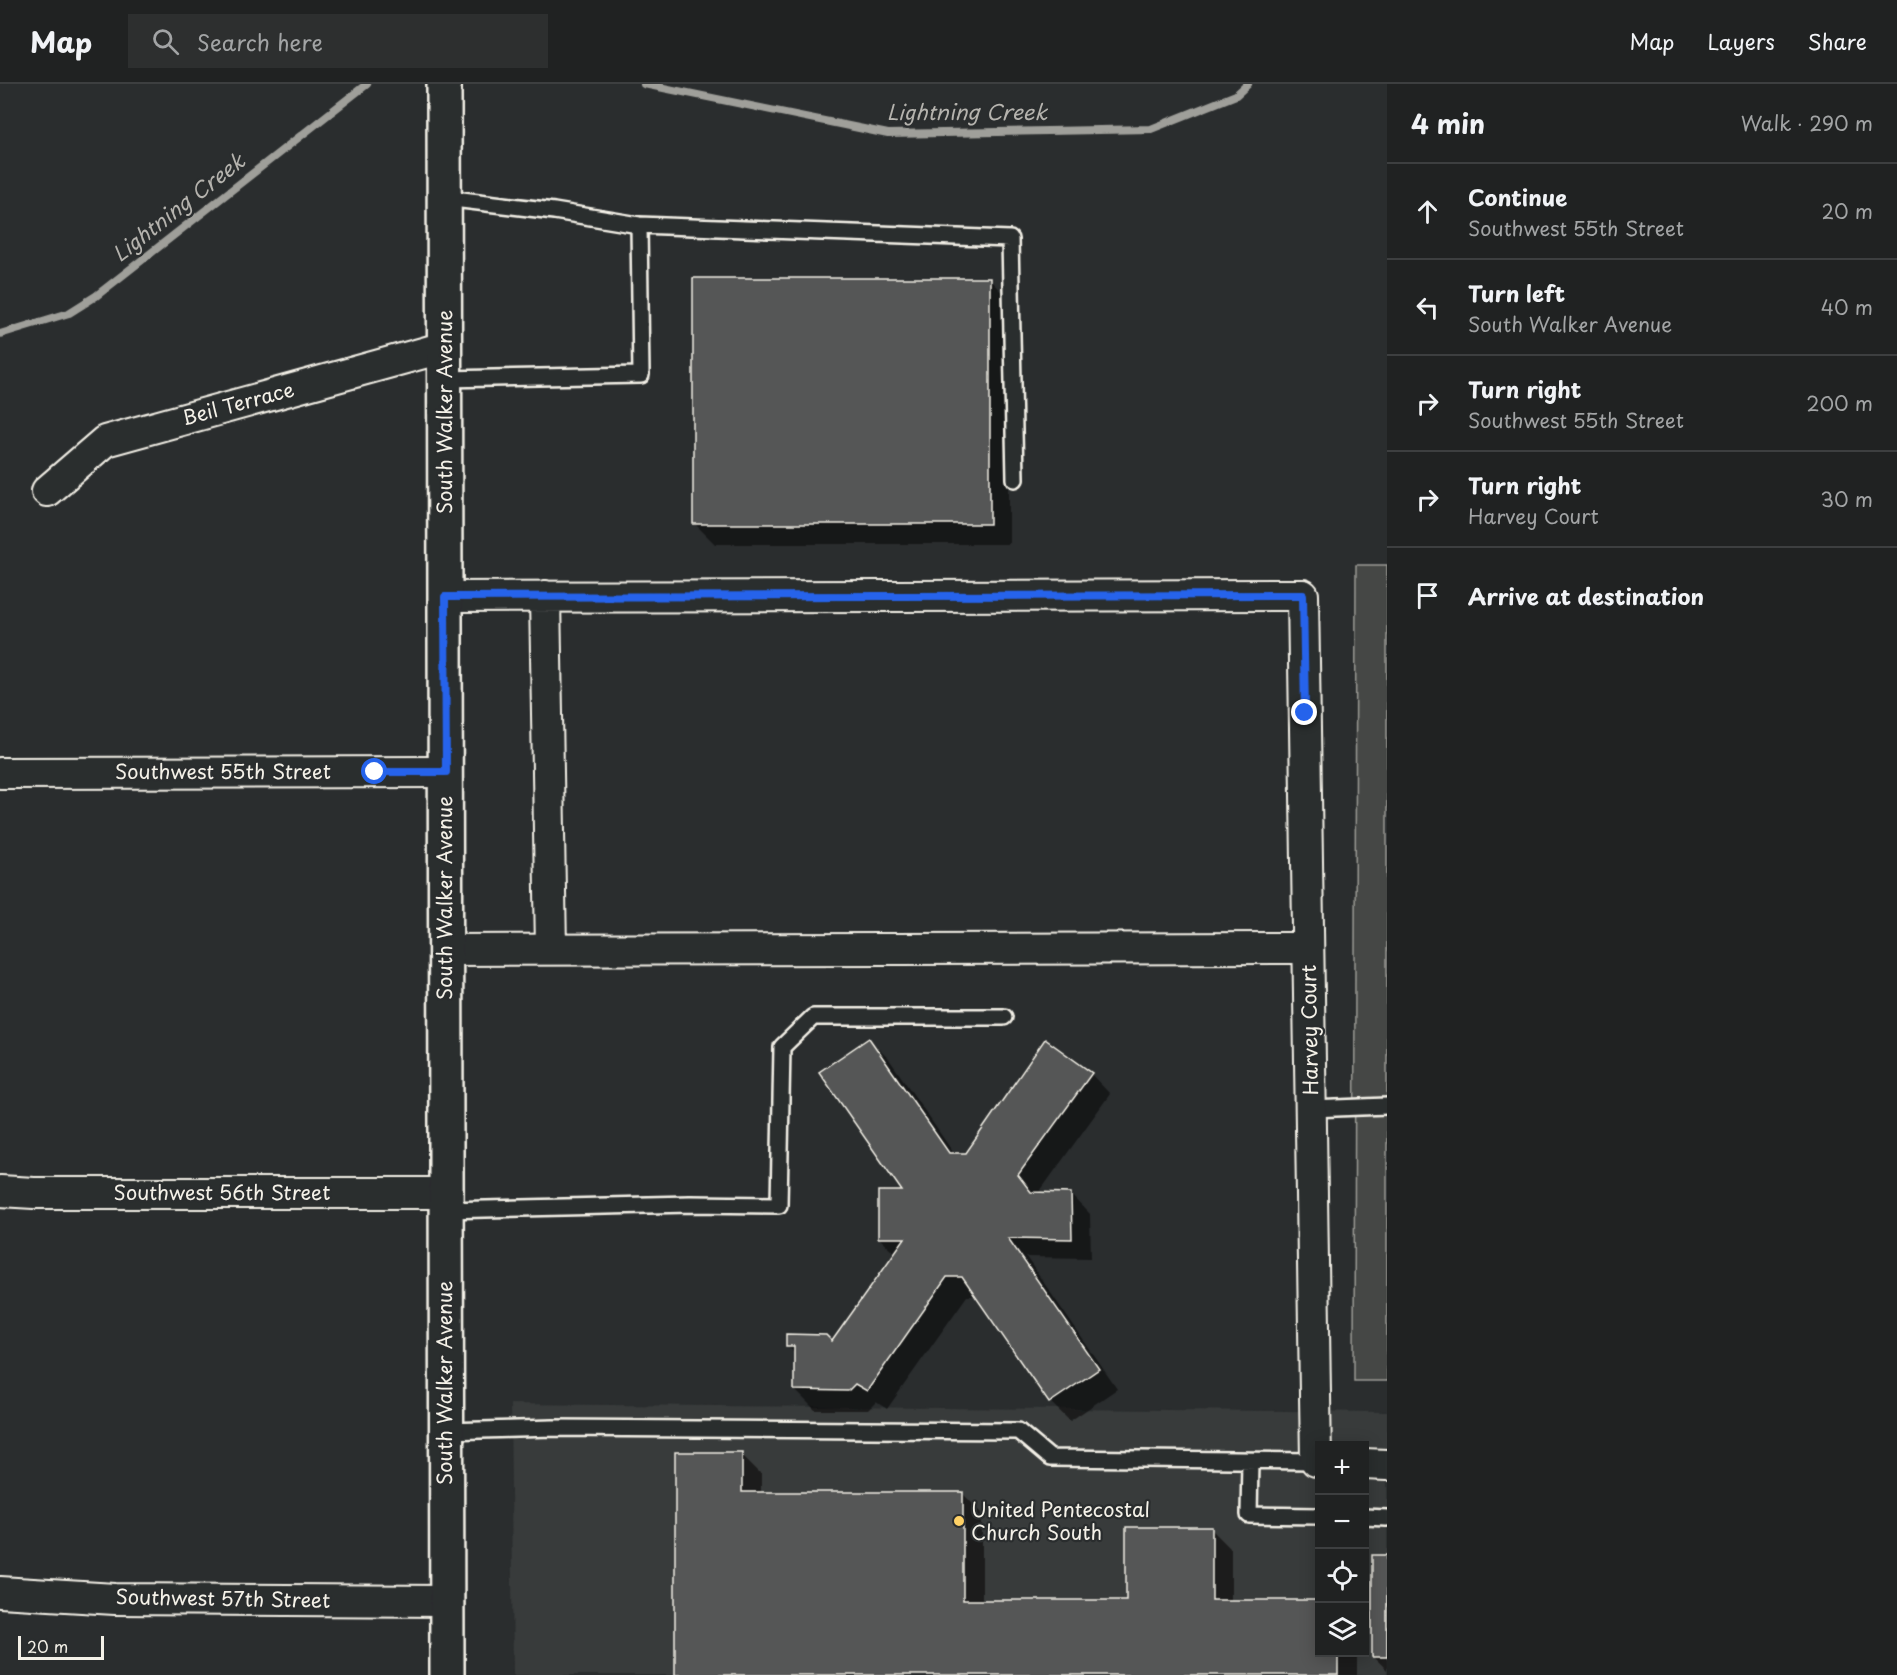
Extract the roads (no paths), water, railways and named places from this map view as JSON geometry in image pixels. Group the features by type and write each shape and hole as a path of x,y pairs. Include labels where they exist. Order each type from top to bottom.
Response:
{"main road":[{"name":"South Walker Avenue","path":"444,84 446,772 444,1201 447,1675"}],"street":[{"name":"Beil Terrace","path":"46,491 105,441 445,363"},
{"name":"Harvey Court","path":"545,596 1303,595 1318,1441"},
{"path":"445,597 545,596 551,949"},
{"name":"Southwest 55th Street","path":"0,773 446,772"},
{"path":"445,950 1308,948"},
{"name":"Southwest 56th Street","path":"0,1191 444,1201"},
{"path":"1369,1464 1387,1465"},
{"name":"Southwest 57th Street","path":"0,1592 115,1599 446,1601"}],"lane":[{"path":"445,198 554,211 639,225 1010,239 1015,479"},
{"path":"445,363 641,375 639,225"},
{"path":"444,1201 779,1205 782,1047 813,1017 1004,1017"},
{"path":"1311,1109 1387,1106"},
{"path":"446,1431 553,1428 1018,1431 1050,1458 1315,1462"},
{"path":"1250,1461 1249,1515 1315,1516"},
{"path":"1369,1517 1387,1518"}],"waterway":[{"name":"Lightning Creek","path":"0,334 69,313 96,296 367,84"},
{"name":"Lightning Creek","path":"644,84 888,134 1151,129 1236,95 1248,84"}],"place":[{"name":"United Pentecostal Church South","path":"959,1521"}]}
